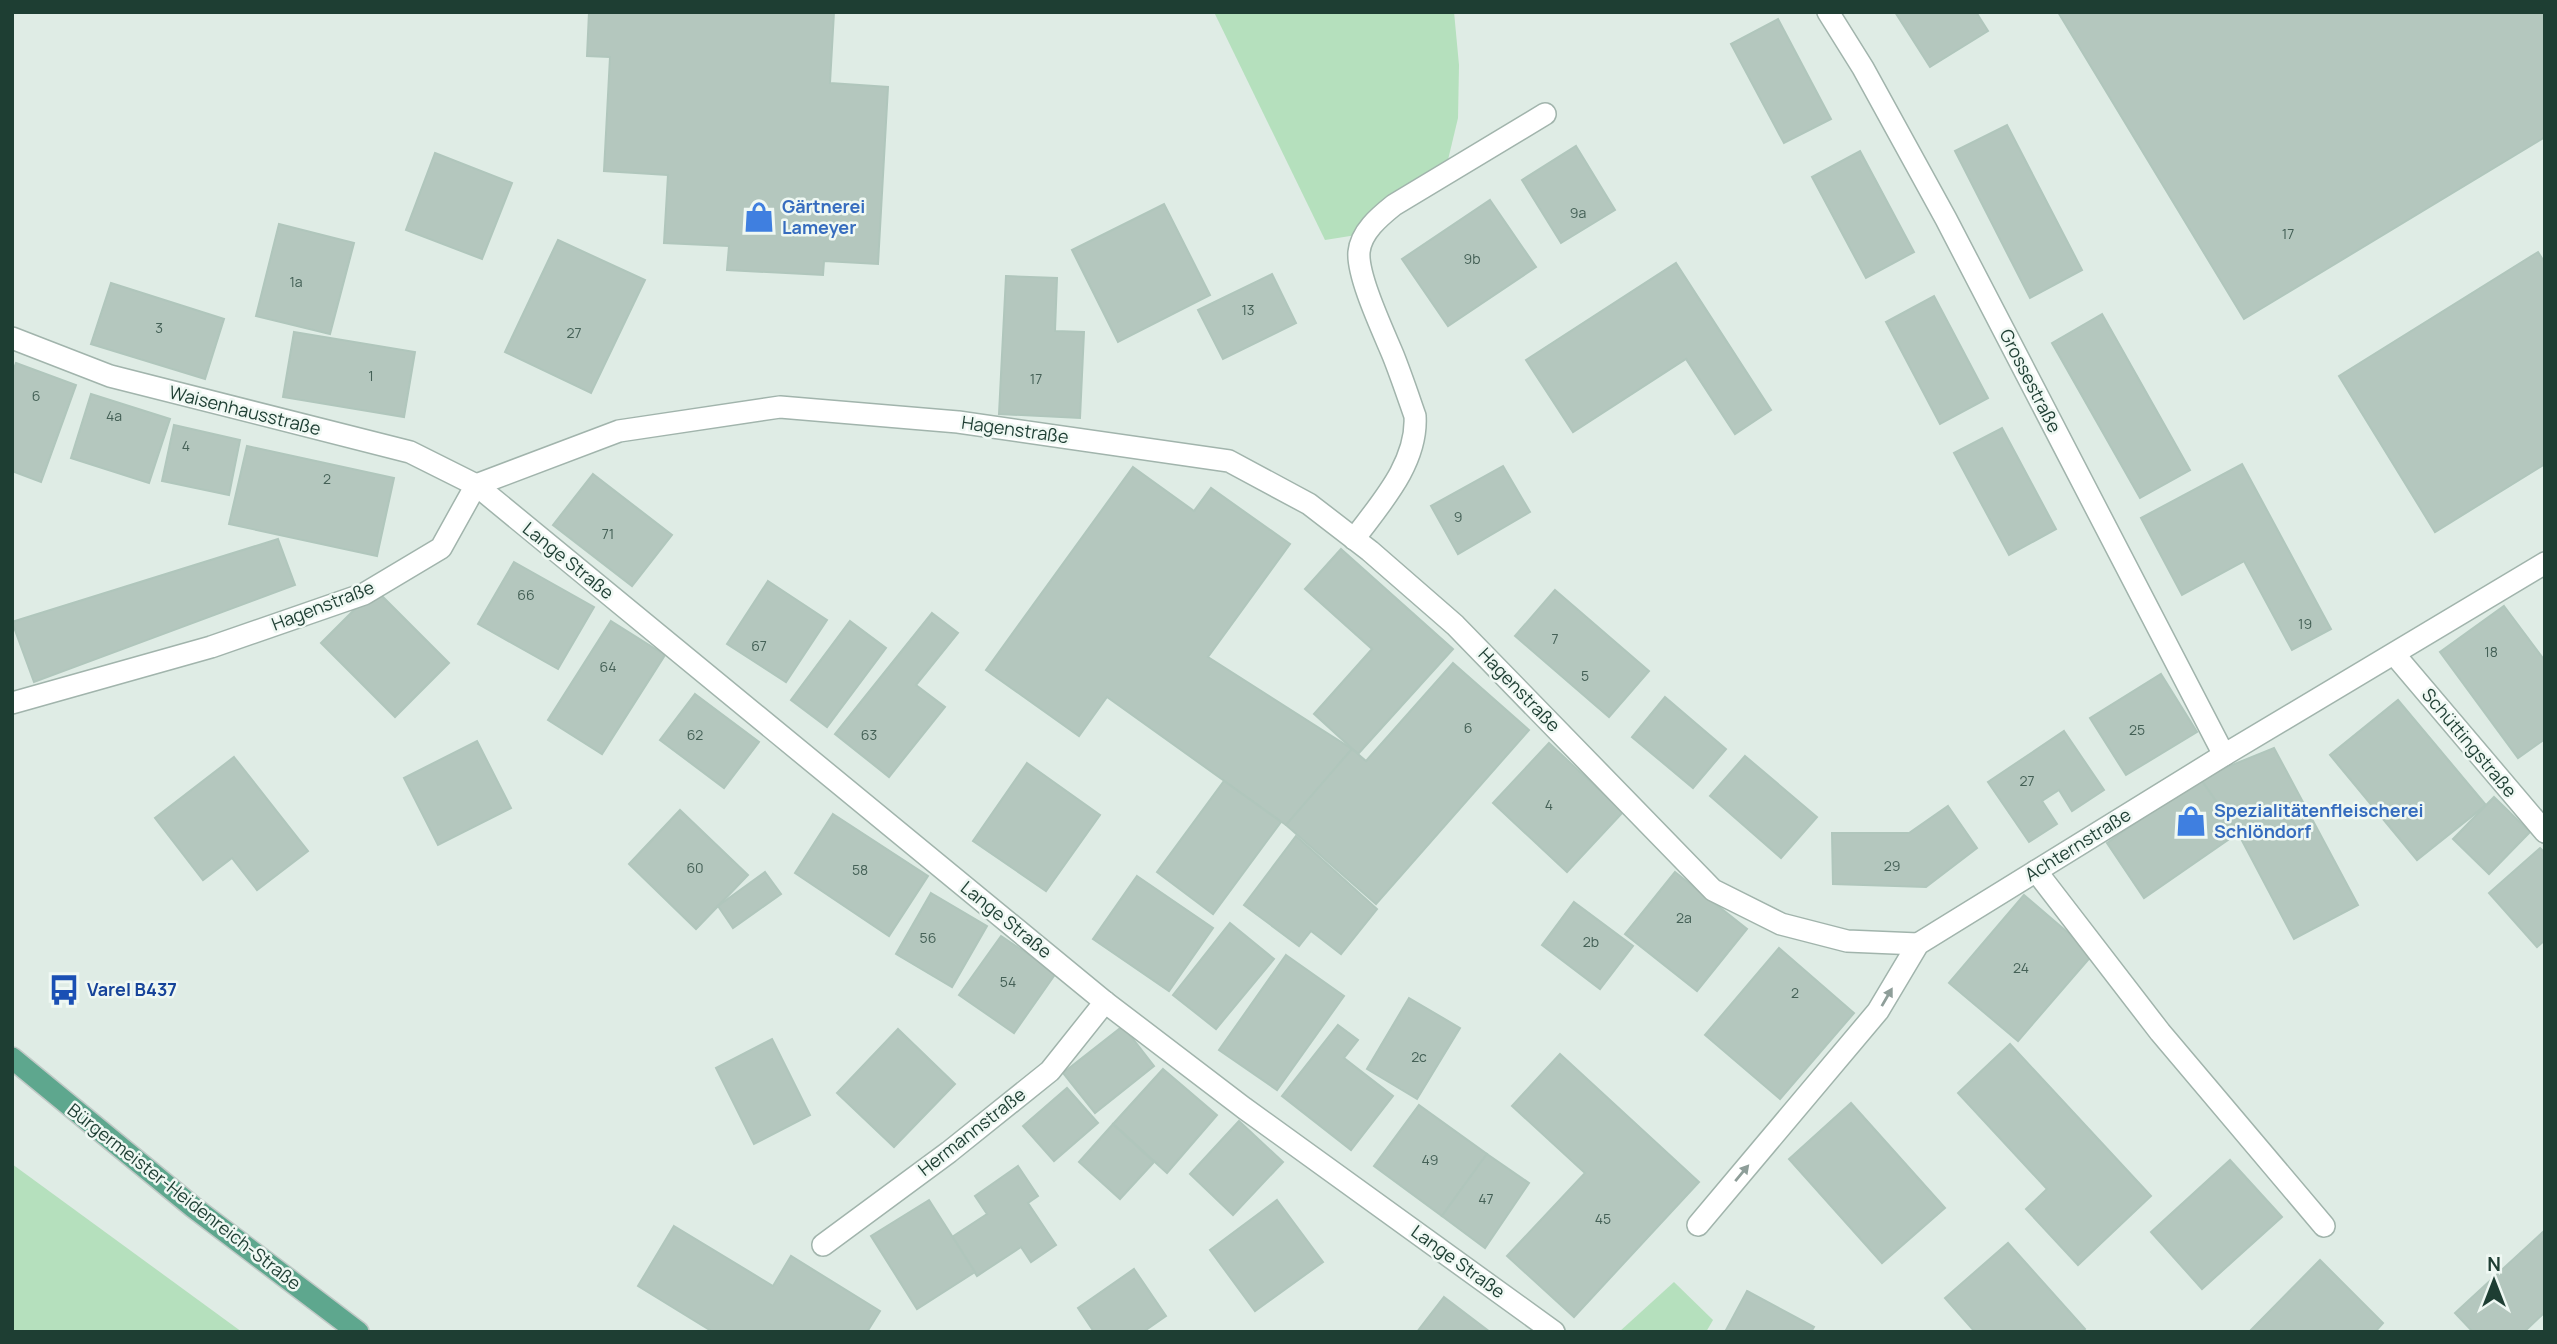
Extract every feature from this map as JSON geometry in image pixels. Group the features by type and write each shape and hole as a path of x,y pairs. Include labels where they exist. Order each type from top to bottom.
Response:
{"main road":[{"name":"Bürgermeister-Heidenreich-Straße","path":"12,1058 193,1207 358,1332"}],"street":[{"name":"Grossestraße","path":"1828,12 1863,68 1946,219 2224,755"},
{"path":"1354,539 1393,486 1416,431 1415,416 1361,267 1359,253 1362,241 1376,219 1394,205 1545,114"},
{"name":"Waisenhausstraße","path":"12,338 110,376 410,452 476,485"},
{"name":"Hagenstraße","path":"12,703 211,647 364,594 441,548 476,485 618,430 780,407 958,422 1229,461 1309,504 1455,625 1713,890 1781,924 1847,941 1918,944"},
{"name":"Lange Straße","path":"476,485 1105,1002 1244,1108 1547,1330"},
{"name":"Achternstraße","path":"1698,1225 1878,1012 1918,944 2224,755 2545,563"},
{"name":"Schüttingstraße","path":"2394,654 2545,832"},
{"path":"2036,871 2160,1032 2324,1226"},
{"name":"Hermannstraße","path":"823,1245 949,1152 1050,1071 1105,1002"}],"green space":[{"path":"1214,12 1454,12 1459,65 1458,118 1447,164 1369,233 1325,240"},
{"path":"12,1164 242,1332 12,1332"},
{"path":"1674,1282 1713,1320 1706,1332 1619,1332"}],"building":[{"path":"589,12 834,12 830,83 888,87 878,264 824,261 823,275 727,270 729,246 664,243 668,175 604,171 610,57 587,56"},
{"path":"1895,12 1976,12 1988,31 1930,67"},
{"path":"2058,12 2545,12 2545,137 2244,319"},
{"path":"1778,19 1831,119 1784,143 1731,44"},
{"path":"2007,125 2082,270 2030,298 1955,151"},
{"path":"1576,146 1615,210 1561,243 1522,180"},
{"path":"1860,151 1914,252 1866,278 1812,177"},
{"path":"435,153 512,183 482,259 406,230"},
{"path":"1490,200 1536,267 1448,326 1402,259"},
{"path":"1164,204 1210,295 1118,342 1072,250"},
{"path":"279,224 354,243 330,334 256,316"},
{"path":"558,240 645,280 591,393 505,352"},
{"path":"2538,252 2545,263 2545,464 2435,532 2339,376"},
{"path":"1676,263 1771,410 1735,434 1686,359 1573,432 1526,360"},
{"path":"1272,274 1296,323 1223,359 1198,310"},
{"path":"1006,276 1057,278 1055,331 1084,332 1080,418 999,414"},
{"path":"111,283 224,319 205,379 91,344"},
{"path":"1934,296 1988,398 1940,424 1886,322"},
{"path":"2102,314 2190,470 2140,498 2052,343"},
{"path":"294,332 415,352 404,417 283,397"},
{"path":"16,363 76,385 41,482 12,471 12,374"},
{"path":"91,394 170,419 149,483 71,458"},
{"path":"174,425 240,440 229,495 162,481"},
{"path":"2002,428 2056,529 2009,555 1954,453"},
{"path":"247,446 394,478 377,556 229,524"},
{"path":"2242,464 2331,629 2292,650 2244,561 2182,595 2141,518"},
{"path":"1503,466 1530,512 1458,554 1431,506"},
{"path":"1133,467 1194,511 1211,488 1290,544 1208,657 1352,749 1286,825 1107,697 1079,736 986,670"},
{"path":"593,474 672,535 632,586 553,525"},
{"path":"278,539 295,585 34,682 12,622"},
{"path":"1341,549 1453,649 1358,754 1314,714 1372,649 1305,589"},
{"path":"514,562 594,607 558,669 478,624"},
{"path":"768,581 827,620 786,682 727,644"},
{"path":"375,589 449,663 395,717 321,643"},
{"path":"1555,590 1649,671 1609,717 1515,636"},
{"path":"2504,606 2545,661 2545,739 2518,758 2440,652"},
{"path":"932,613 958,633 916,685 945,707 889,777 835,734"},
{"path":"611,621 665,655 602,754 548,720"},
{"path":"850,621 886,648 827,727 791,700"},
{"path":"1453,663 1529,730 1376,904 1286,825 1352,749 1366,761"},
{"path":"2161,674 2197,732 2126,775 2090,718"},
{"path":"695,694 759,742 724,788 660,740"},
{"path":"1665,697 1726,749 1693,788 1632,737"},
{"path":"2398,700 2486,805 2417,860 2330,755"},
{"path":"2064,731 2104,790 2072,811 2059,790 2042,801 2057,824 2029,842 1988,782"},
{"path":"477,741 511,808 438,845 404,778"},
{"path":"1549,743 1623,812 1567,872 1493,803"},
{"path":"2274,748 2358,905 2294,939 2238,833 2200,778"},
{"path":"1745,756 1817,817 1781,858 1710,796"},
{"path":"234,757 308,851 257,890 232,858 203,880 155,818"},
{"path":"1027,763 1100,815 1046,891 973,841"},
{"path":"2200,778 2238,833 2144,898 2107,843"},
{"path":"1224,781 1281,822 1213,914 1157,872"},
{"path":"2494,797 2530,832 2489,874 2453,839"},
{"path":"1948,806 1977,848 1926,887 1833,884 1832,833 1909,833"},
{"path":"680,810 748,875 696,929 629,864"},
{"path":"833,814 928,876 889,936 795,873"},
{"path":"1296,836 1377,909 1341,954 1311,931 1299,946 1244,905"},
{"path":"2540,848 2545,853 2545,940 2537,947 2489,893"},
{"path":"765,872 781,894 733,928 718,906"},
{"path":"1675,872 1747,929 1697,991 1625,934"},
{"path":"1137,876 1213,928 1169,991 1093,939"},
{"path":"931,893 987,926 952,987 896,954"},
{"path":"2024,895 2093,954 2018,1041 1949,983"},
{"path":"1574,902 1633,946 1600,989 1542,945"},
{"path":"1230,923 1274,959 1216,1029 1173,995"},
{"path":"1001,936 1056,973 1014,1033 959,995"},
{"path":"1779,948 1854,1013 1780,1099 1705,1035"},
{"path":"1286,955 1344,996 1277,1090 1219,1050"},
{"path":"1409,998 1460,1028 1417,1099 1367,1069"},
{"path":"1338,1025 1358,1040 1344,1058 1393,1096 1351,1150 1282,1096"},
{"path":"1123,1026 1154,1066 1095,1113 1063,1073"},
{"path":"898,1029 955,1084 894,1147 837,1093"},
{"path":"772,1039 810,1115 754,1144 716,1068"},
{"path":"2010,1044 2151,1196 2078,1265 2026,1209 2047,1189 1958,1093"},
{"path":"1560,1054 1699,1182 1574,1317 1507,1256 1585,1173 1512,1106"},
{"path":"1163,1069 1217,1115 1167,1173 1113,1124"},
{"path":"1067,1088 1098,1123 1054,1161 1023,1126"},
{"path":"1851,1103 1945,1208 1882,1263 1789,1159"},
{"path":"1419,1105 1487,1154 1442,1216 1374,1166"},
{"path":"1239,1121 1283,1162 1233,1215 1190,1174"},
{"path":"1113,1124 1154,1162 1120,1199 1079,1162"},
{"path":"1487,1154 1529,1183 1485,1248 1442,1216"},
{"path":"2230,1160 2282,1217 2202,1289 2151,1232"},
{"path":"1018,1166 1038,1196 1028,1203 1056,1245 1031,1262 1021,1247 977,1276 952,1237 987,1214 975,1196"},
{"path":"929,1200 975,1272 917,1309 871,1236"},
{"path":"1277,1200 1323,1262 1255,1311 1210,1250"},
{"path":"674,1226 773,1286 791,1256 880,1311 867,1332 713,1332 638,1286"},
{"path":"2545,1230 2545,1312 2524,1332 2473,1332 2455,1313"},
{"path":"2008,1243 2085,1329 2082,1332 1975,1332 1945,1298"},
{"path":"2320,1260 2383,1323 2375,1332 2249,1332"},
{"path":"1134,1269 1166,1316 1143,1332 1094,1332 1078,1308"},
{"path":"1747,1291 1814,1327 1811,1332 1725,1332"},
{"path":"1444,1297 1490,1332 1417,1332"}],"place":[{"name":"Gärtnerei Lameyer","path":"759,217"},
{"name":"Spezialitätenfleischerei Schlöndorf","path":"2191,821"},
{"name":"Varel B437","path":"64,990"}]}
